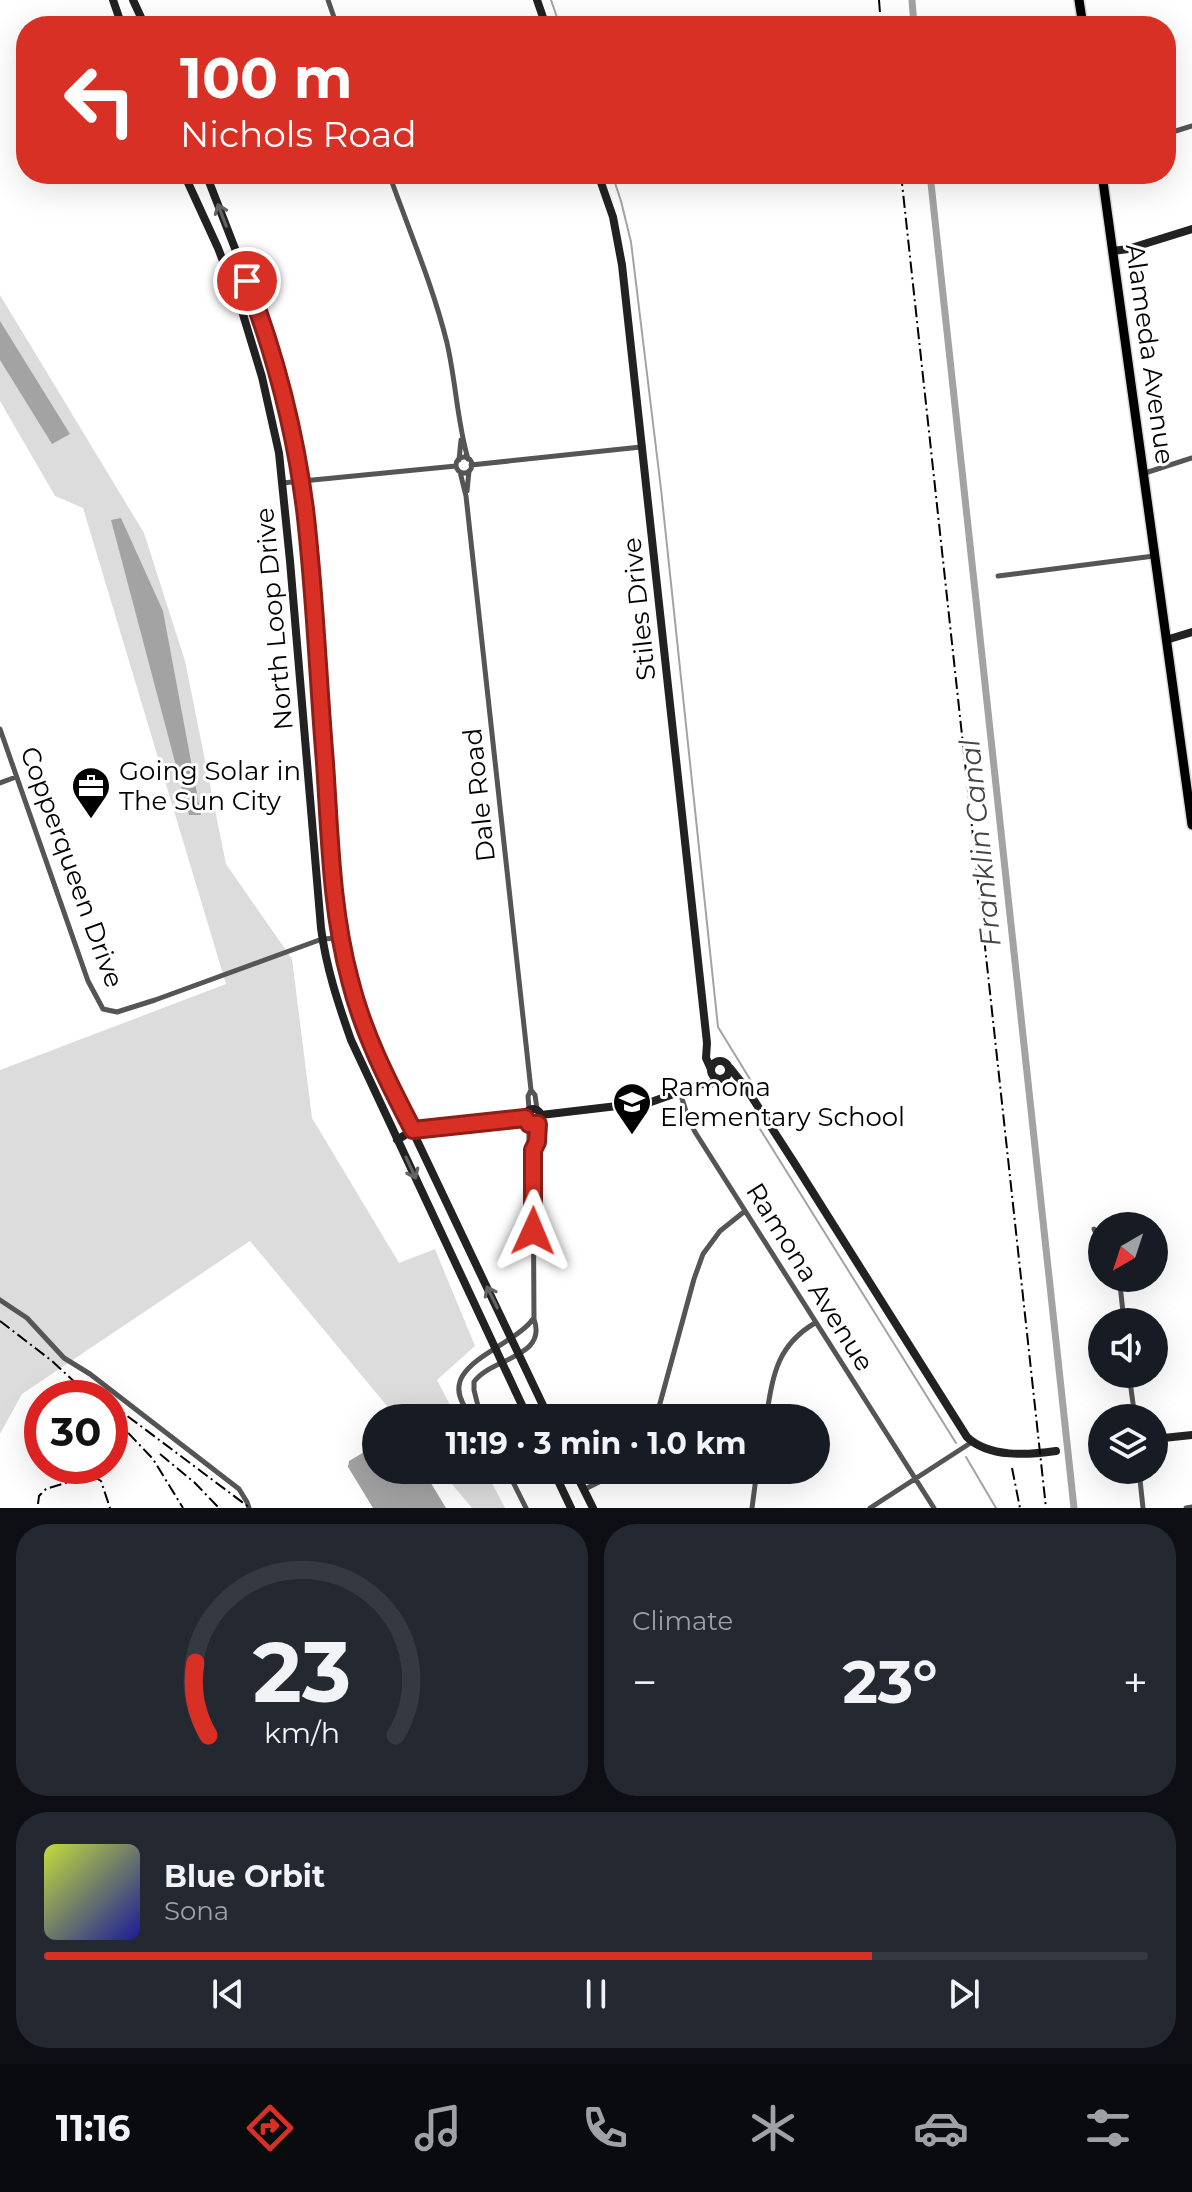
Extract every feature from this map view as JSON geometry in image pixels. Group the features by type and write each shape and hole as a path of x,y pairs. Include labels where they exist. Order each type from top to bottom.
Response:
{"main road":[{"name":"North Loop Drive","path":"188,184 242,311 262,377 279,453 322,939 331,979 351,1040 521,1404"},
{"name":"North Loop Drive","path":"210,184 275,362 290,425 307,535 340,938 359,1011 384,1071 542,1404"},
{"name":"Stiles Drive","path":"601,184 613,217 622,265 707,1043 706,1058 711,1070"},
{"name":"Alameda Avenue","path":"1103,184 1192,825"},
{"path":"1113,251 1192,229"},
{"path":"225,268 240,262"},
{"path":"1166,640 1192,632"},
{"path":"303,711 320,710"},
{"path":"707,1043 746,1088 962,1431 972,1442 994,1451 1056,1451"},
{"path":"702,1084 714,1062 727,1064"},
{"path":"397,1140 413,1130 651,1102 722,1079 728,1075 727,1064"},
{"path":"711,1070 715,1077 740,1082"},
{"path":"1168,1438 1192,1435"},
{"path":"560,1484 571,1508"},
{"path":"581,1484 593,1508"}],"street":[{"name":"Dale Road","path":"393,184 447,344 461,435 469,465 466,496"},
{"name":"Dale Road","path":"461,435 458,466 466,496 531,1090 535,1095 529,1141 533,1150 534,1319 537,1328 534,1342 519,1354"},
{"path":"282,483 641,447"},
{"path":"1145,473 1192,458"},
{"path":"458,466 465,473 469,465"},
{"path":"998,576 1155,556"},
{"name":"Copperqueen Drive","path":"0,729 88,981 103,1009 117,1012 322,939 340,938"},
{"path":"0,783 16,777"},
{"name":"Ramona Avenue","path":"680,1092 695,1132 934,1508"},
{"path":"660,1404 703,1254 720,1231 745,1211"},
{"path":"0,1300 27,1318 64,1358 90,1374 239,1489 249,1508"},
{"path":"464,1404 460,1379 464,1371 528,1328 534,1319"},
{"path":"769,1404 781,1356 796,1337 815,1323"},
{"path":"478,1404 474,1382 483,1373 519,1354"},
{"path":"870,1508 972,1442"},
{"path":"514,1484 526,1508"},
{"path":"584,1489 594,1484"},
{"path":"752,1508 755,1484"},
{"path":"1140,1484 1143,1508"},
{"path":"1186,1508 1192,1507"}],"shaded area":[{"path":"0,295 144,533 185,661 226,864 292,959 312,1118 399,1263 435,1249 475,1346 437,1380 450,1404 385,1404 250,1241 43,1380 24,1380 24,1393 0,1434 0,1070 226,984 83,508 55,496 0,401"},
{"path":"0,321 70,434 52,444 0,360"},
{"path":"121,518 163,611 201,815 189,815 111,520"},
{"path":"362,1453 362,1484 431,1484 446,1508 373,1508 348,1467 349,1461"},
{"path":"452,1484 492,1484 505,1508 472,1508"}],"waterway":[{"path":"551,0 557,16"},
{"name":"Franklin Canal","path":"912,0 913,16"},
{"path":"615,184 631,242 661,489 718,1027 759,1094"},
{"name":"Franklin Canal","path":"931,184 1074,1508"},
{"path":"755,1121 956,1443"},
{"path":"966,1457 996,1508"}],"railway":[{"path":"879,0 880,16"},
{"path":"902,184 1046,1508"},
{"path":"0,1321 73,1380"},
{"path":"128,1416 250,1508"},
{"path":"128,1433 153,1459 183,1508"},
{"path":"160,1454 219,1508"},
{"path":"1012,1468 1020,1508"},
{"path":"38,1504 39,1496 46,1489 91,1475 101,1481 110,1508"}],"place":[{"name":"Going Solar in The Sun City","path":"91,820"},
{"name":"Ramona Elementary School","path":"632,1136"}],"route":[{"path":"247,281 275,362 290,425 304,508 340,938 359,1011 413,1130 525,1118 529,1124 538,1124 537,1142 533,1150 533,1231"}]}
